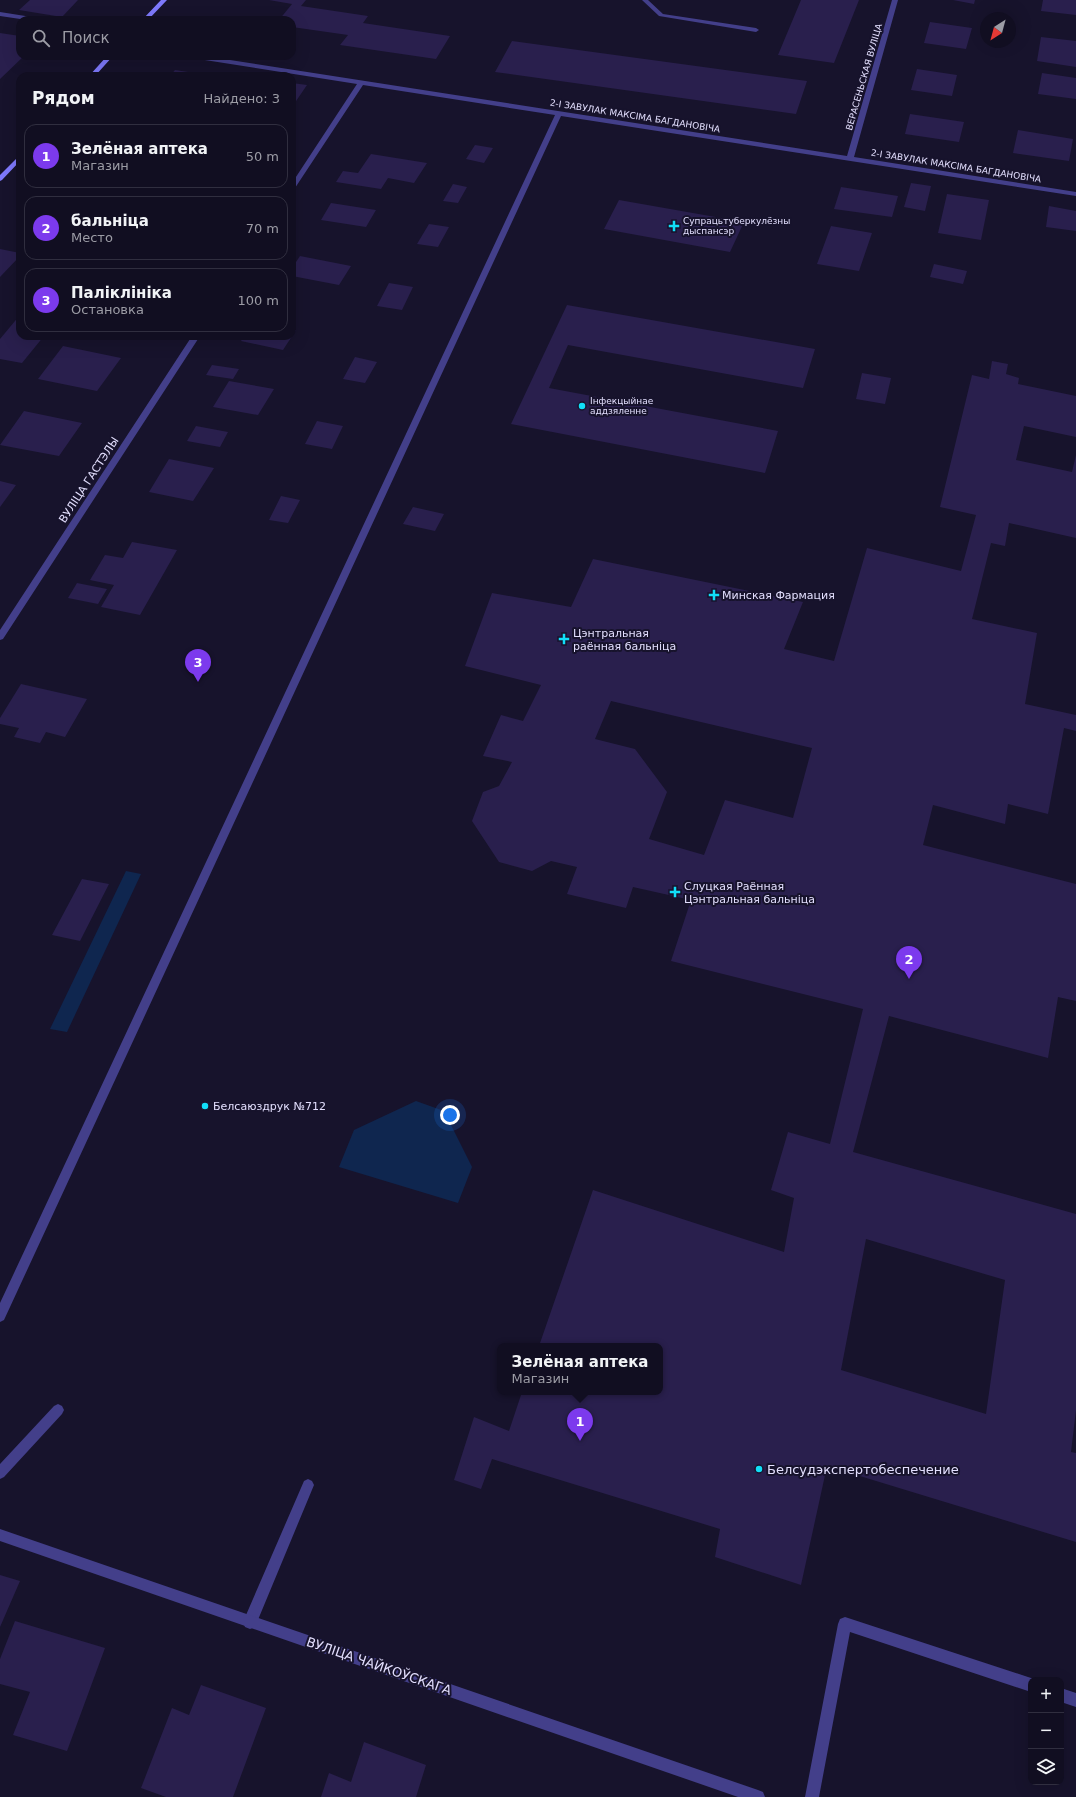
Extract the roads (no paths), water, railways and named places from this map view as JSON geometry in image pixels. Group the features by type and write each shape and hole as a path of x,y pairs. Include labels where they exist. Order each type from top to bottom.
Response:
{"main road":[{"path":"149,16 164,0"},
{"path":"96,72 106,60"},
{"path":"0,179 16,161"}],"street":[{"path":"645,0 662,15 756,30"},
{"name":"ВЕРАСЕНЬСКАЯ ВУЛІЦА","path":"850,159 895,0"},
{"path":"0,14 16,17"},
{"name":"2-І ЗАВУЛАК МАКСІМА БАГДАНОВІЧА","path":"218,60 1076,194"},
{"path":"296,182 361,82"},
{"path":"0,1316 559,113"},
{"name":"ВУЛІЦА ГАСТЭЛЫ","path":"0,637 193,340"},
{"path":"0,1473 58,1410"},
{"path":"250,1622 308,1485"},
{"name":"ВУЛІЦА ЧАЙКОЎСКАГА","path":"0,1535 758,1797"},
{"path":"812,1797 845,1624 1028,1684"},
{"path":"1064,1696 1076,1700"}],"water":[{"path":"126,871 141,874 67,1032 50,1029"},
{"path":"416,1101 444,1111 472,1167 458,1203 339,1167 354,1130"}],"place":[{"name":"Супрацьтуберкулёзны дыспансэр","path":"674,226"},
{"name":"Інфекцыйнае аддзяленне","path":"582,406"},
{"name":"Минская Фармация","path":"714,595"},
{"name":"Цэнтральная раённая бальніца","path":"564,639"},
{"name":"Паліклініка","path":"198,682"},
{"name":"Слуцкая Раённая Цэнтральная бальніца","path":"675,892"},
{"name":"бальніца","path":"909,979"},
{"name":"Белсаюздрук №712","path":"205,1106"},
{"name":"Зелёная аптека","path":"580,1441"},
{"name":"Белсудэкспертобеспечение","path":"759,1469"}]}
